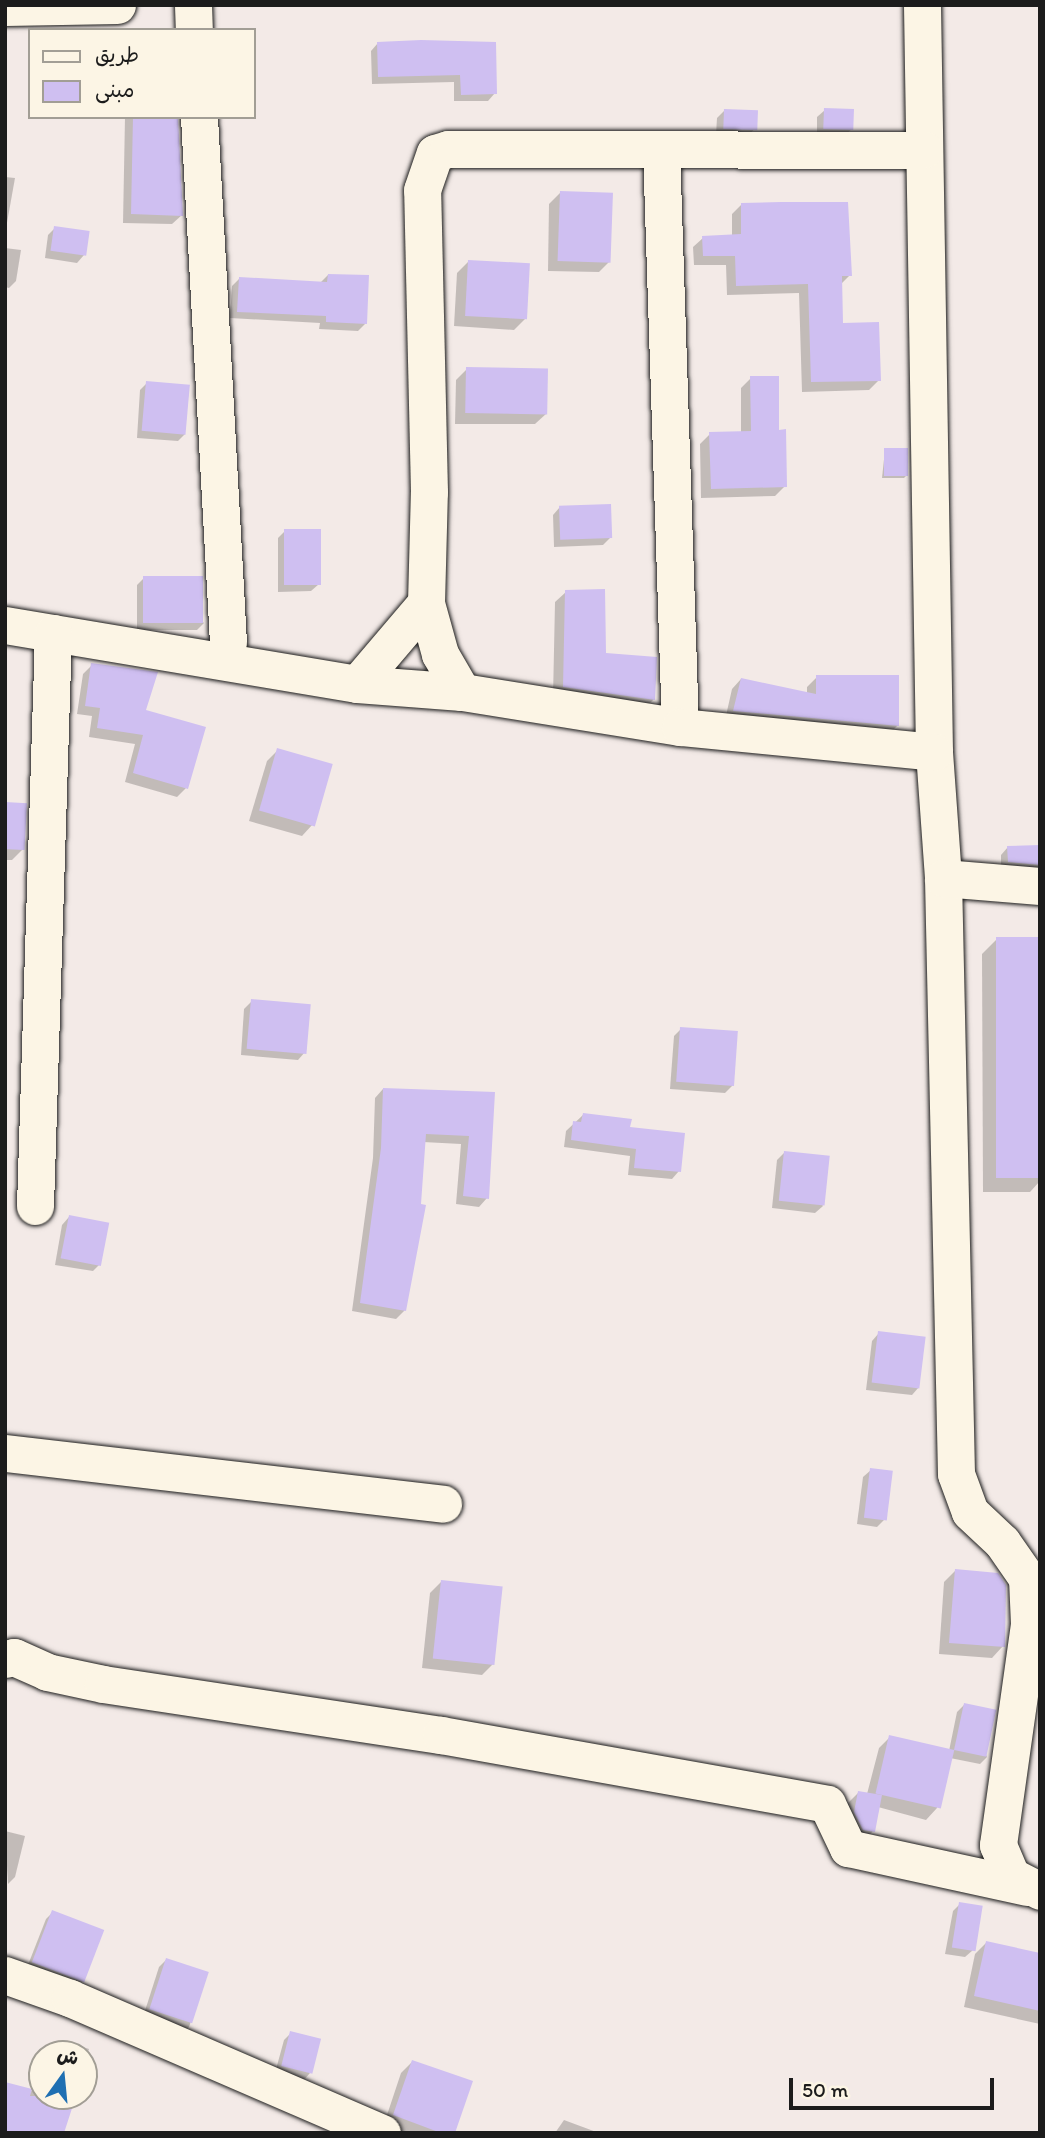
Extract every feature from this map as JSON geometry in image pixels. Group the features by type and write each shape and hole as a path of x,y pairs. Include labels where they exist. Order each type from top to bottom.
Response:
{"street":[{"path":"5,7 117,5"},
{"path":"193,5 194,28"},
{"path":"922,5 934,752 943,878 956,1474 970,1512 1002,1542 1027,1578 1029,1624 998,1844 1011,1875 1034,1889"},
{"path":"199,119 228,642"},
{"path":"462,692 440,654 426,603 430,519 422,190 435,153 448,149 924,150"},
{"path":"661,149 680,727"},
{"path":"357,684 426,603"},
{"path":"5,625 357,684 462,692 680,727 934,752"},
{"path":"35,1206 53,633"},
{"path":"943,878 1040,886"},
{"path":"5,1453 443,1504"},
{"path":"5,1659 14,1657 47,1672 103,1684 441,1735 827,1804 848,1848 1034,1889"},
{"path":"5,1975 70,1998 382,2133"}],"building":[{"path":"377,42 496,42 497,94 461,95 460,75 378,77"},
{"path":"824,108 854,109 853,130 823,129"},
{"path":"724,109 758,110 757,130 723,129"},
{"path":"133,119 178,119 183,216 131,214"},
{"path":"560,191 613,193 611,263 558,261"},
{"path":"848,202 852,276 842,276 843,323 879,322 881,381 811,382 808,284 736,286 735,256 703,256 702,236 741,234 741,203"},
{"path":"54,226 90,231 86,256 51,251"},
{"path":"468,260 530,263 527,319 465,316"},
{"path":"328,274 369,275 367,324 326,322 326,316 237,312 239,277 327,282"},
{"path":"466,367 548,368 547,414 465,413"},
{"path":"750,376 779,376 779,430 786,429 787,487 711,489 709,432 751,431"},
{"path":"146,381 190,385 185,435 142,431"},
{"path":"884,448 908,448 908,476 884,476"},
{"path":"611,504 612,538 560,540 559,506"},
{"path":"284,529 321,529 321,585 284,585"},
{"path":"143,576 203,576 203,623 143,623"},
{"path":"605,589 606,653 657,657 655,700 563,687 565,590"},
{"path":"91,663 158,672 146,710 206,727 188,789 133,773 143,735 97,728 100,708 85,706"},
{"path":"816,675 899,675 899,726 733,711 741,678 816,694"},
{"path":"277,748 333,764 315,826 259,810"},
{"path":"5,802 27,803 25,850 5,849"},
{"path":"1040,845 1040,865 1008,862 1007,846"},
{"path":"996,937 1040,937 1040,1178 996,1178"},
{"path":"251,999 311,1004 306,1054 247,1049"},
{"path":"680,1027 738,1031 734,1086 676,1082"},
{"path":"383,1088 495,1092 489,1199 463,1196 469,1136 426,1134 421,1204 426,1205 406,1311 360,1303 381,1148"},
{"path":"583,1113 632,1119 630,1127 685,1133 681,1172 634,1168 636,1149 571,1140 573,1121 581,1122"},
{"path":"784,1151 830,1156 825,1206 779,1201"},
{"path":"69,1215 109,1223 101,1266 61,1258"},
{"path":"878,1331 926,1337 919,1388 872,1383"},
{"path":"870,1468 893,1471 887,1520 864,1518"},
{"path":"955,1569 998,1573 1006,1585 1005,1647 949,1643"},
{"path":"441,1580 503,1586 494,1665 433,1659"},
{"path":"964,1703 996,1710 986,1757 954,1750"},
{"path":"889,1735 954,1750 941,1809 876,1793"},
{"path":"858,1791 882,1795 875,1832 863,1830 854,1812"},
{"path":"959,1902 983,1906 976,1951 952,1947"},
{"path":"52,1910 104,1930 84,1982 32,1962"},
{"path":"986,1941 1040,1953 1040,2011 974,1996"},
{"path":"166,1958 209,1972 192,2023 149,2009"},
{"path":"290,2031 321,2039 312,2074 281,2066"},
{"path":"412,2060 473,2081 455,2133 441,2133 393,2115"},
{"path":"5,2082 28,2088 28,2110 71,2110 64,2133 5,2133"}]}
